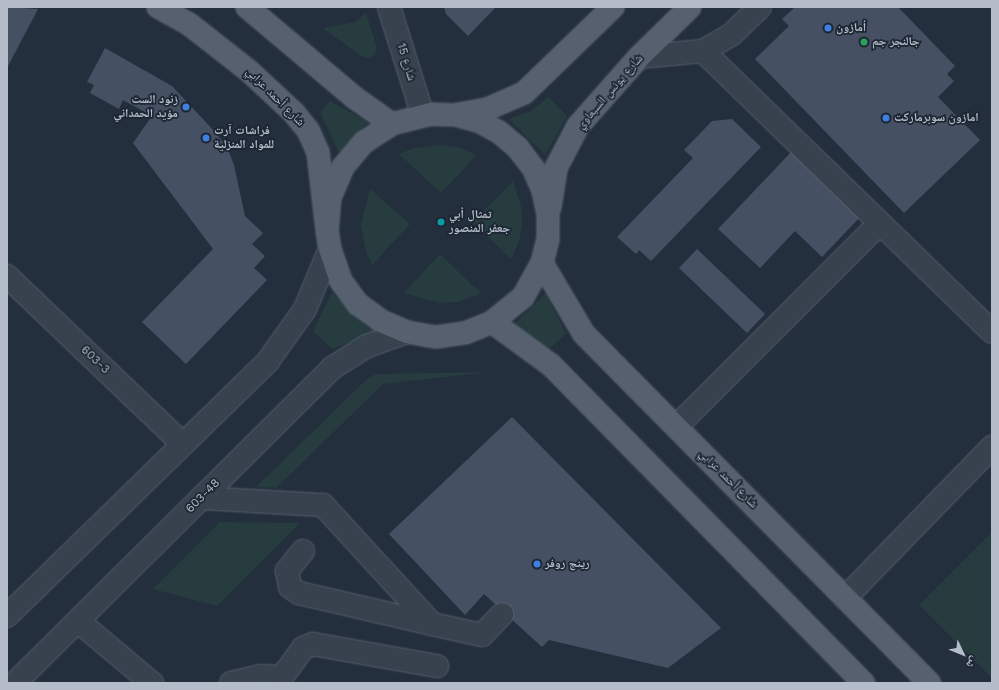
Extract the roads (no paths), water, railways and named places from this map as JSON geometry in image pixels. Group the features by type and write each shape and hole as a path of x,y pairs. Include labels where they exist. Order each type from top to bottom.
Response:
{"main road":[{"name":"شارع أحمد عرابي","path":"158,7 189,24 249,71 294,113 308,130 318,152 328,240"},
{"path":"247,7 355,98 392,124"},
{"path":"454,115 478,121 500,132 518,148 541,184 548,214 548,239 542,263 523,297 492,322 465,333 436,337 407,332 381,321 358,304 341,281 328,240 330,197 343,167 364,142 392,124 423,116 454,115 487,108 524,93 613,7"},
{"name":"شارع يونس السبعاوي","path":"548,214 556,168 566,146 578,126 639,57 690,7"},
{"name":"شارع أحمد عرابي","path":"542,263 584,334 929,683"},
{"path":"492,322 551,365 864,683"}],"street":[{"name":"شارع 15","path":"389,7 423,116"},
{"path":"639,57 703,51 731,35 760,7"},
{"path":"703,51 992,332"},
{"path":"676,427 880,223"},
{"path":"7,616 268,361 288,336 320,280 328,240"},
{"name":"603-3","path":"7,276 183,444"},
{"name":"603-48","path":"15,683 332,368 367,346 407,332"},
{"path":"846,598 992,447"},
{"path":"201,498 323,505 432,624"},
{"path":"304,551 287,571 290,587 299,593 482,635 502,614"},
{"path":"78,621 152,683"},
{"path":"231,683 262,676 278,677 285,673 303,648 313,644 437,666"}],"place":[{"name":"أمازون","path":"828,28"},
{"name":"جالنجر جم","path":"864,42"},
{"name":"زنود الست مؤيد الحمداني","path":"186,107"},
{"name":"امازون سوبرماركت","path":"886,118"},
{"name":"فراشات آرت للمواد المنزلية","path":"206,138"},
{"name":"تمثال أبي جعفر المنصور","path":"441,222"},
{"name":"رينج روفر","path":"537,564"}]}
